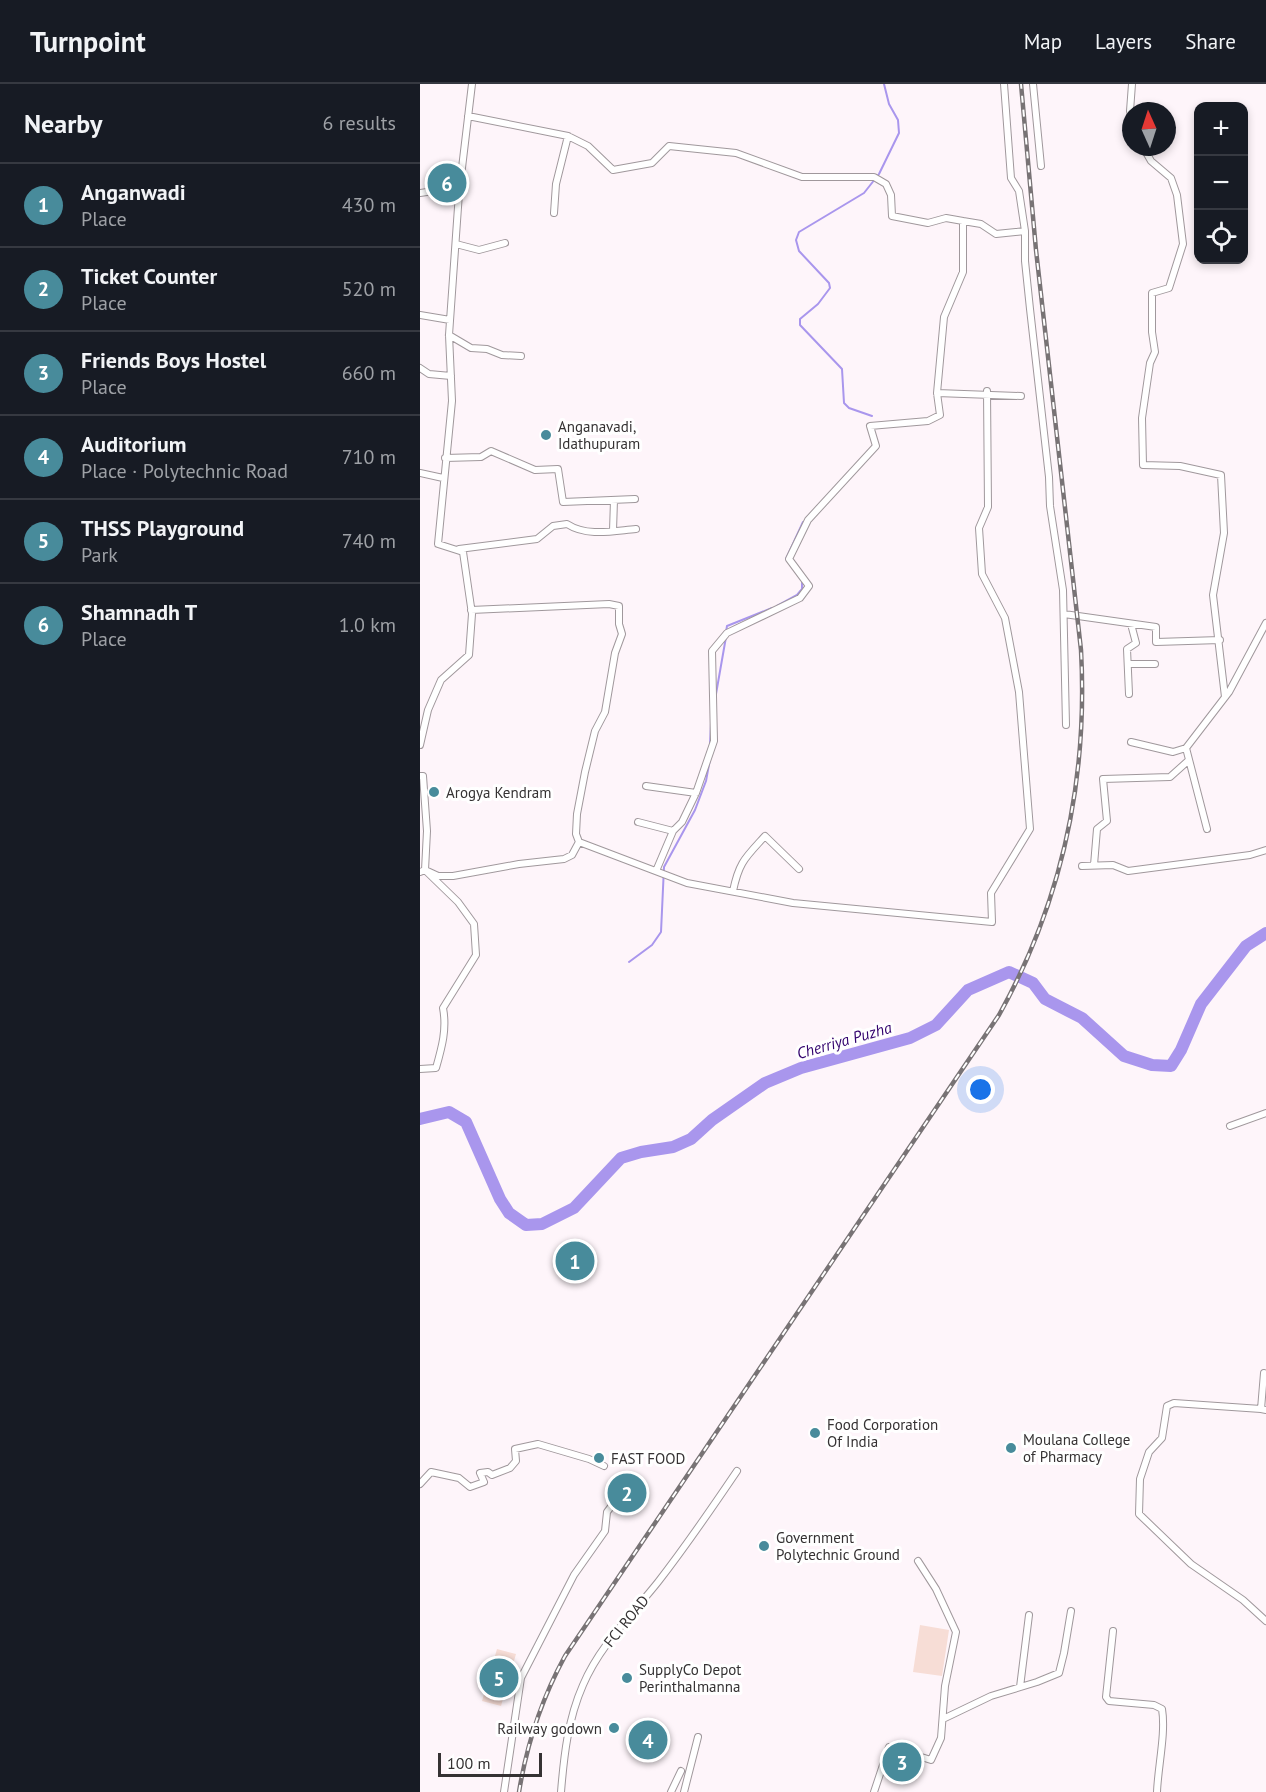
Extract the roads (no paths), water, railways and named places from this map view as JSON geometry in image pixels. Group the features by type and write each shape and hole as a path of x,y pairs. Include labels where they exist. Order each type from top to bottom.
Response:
{"street":[{"path":"420,745 428,710 441,680 469,655 471,610 463,552 438,544 452,400 450,320 460,187 472,84"},
{"path":"1004,84 1011,178 1019,191 1025,231 1025,261 1050,477 1050,506 1063,590 1066,725"},
{"path":"1033,84 1041,166"},
{"path":"1131,102 1132,84"},
{"path":"468,116 568,136 588,146 613,170 652,163 669,146 736,153 802,177 874,177 886,184 891,195 892,216 928,223 946,218 981,224 996,234 1025,231"},
{"path":"554,213 556,184 568,136"},
{"path":"1148,156 1171,178 1177,195 1183,244 1169,288 1152,293 1152,332 1155,352 1150,363 1142,418 1143,465 1180,466 1221,474 1224,533 1213,595 1225,697"},
{"path":"420,193 460,187"},
{"path":"656,871 673,831 682,822 696,794 714,741 712,651 727,633 800,598 809,586 789,559 808,520 876,446 870,426 928,421 940,415 937,393 945,317 963,272 963,221"},
{"path":"456,244 479,250 505,243"},
{"path":"420,315 450,320"},
{"path":"449,335 471,348 502,355 521,356"},
{"path":"420,368 429,374 451,376"},
{"path":"937,393 1021,396"},
{"path":"471,610 609,604 619,606 619,624 622,634 615,653 605,712 595,731 586,766 577,814 576,834 579,842 687,883 803,904 992,922 991,893 1030,829 1018,692 1005,618 982,574 979,528 988,507 987,393"},
{"path":"446,458 481,457 491,451 534,470 558,469 563,502 635,499"},
{"path":"420,474 443,478"},
{"path":"614,500 614,531"},
{"path":"456,550 537,539 553,525 567,524 577,531 595,532 636,529"},
{"path":"1064,614 1156,627 1156,642 1220,640"},
{"path":"1131,742 1173,752 1186,748 1225,697 1266,623"},
{"path":"1129,694 1127,649 1136,643 1131,624"},
{"path":"1128,664 1155,664"},
{"path":"1186,748 1207,830"},
{"path":"1094,866 1097,829 1107,821 1103,779 1170,777 1190,760"},
{"path":"420,776 423,776 427,831 423,871"},
{"path":"646,786 696,794"},
{"path":"638,822 673,831"},
{"path":"733,891 737,870 765,837 799,869"},
{"path":"423,871 438,876 453,876 519,864 564,859 572,855 579,842"},
{"path":"1082,866 1113,865 1128,871 1250,855 1266,850"},
{"path":"420,1069 436,1068 446,1022 443,1008 476,955 474,924 458,902 423,871"},
{"path":"1230,1126 1266,1113"},
{"path":"1264,1372 1264,1409 1174,1403 1167,1406 1162,1438 1149,1452 1140,1479 1139,1514 1191,1564 1243,1600 1266,1621"},
{"path":"420,1484 431,1472 459,1478 470,1487 484,1482 480,1473 488,1472 492,1475 510,1468 516,1461 515,1449 538,1444 589,1459 604,1466"},
{"name":"FCI ROAD","path":"561,1792 565,1745 570,1723 590,1669 625,1618 659,1581 738,1471"},
{"path":"504,1792 521,1678 573,1575 605,1532 607,1512 613,1504"},
{"path":"874,1792 889,1747 931,1760 941,1738 945,1686 956,1632 936,1589 918,1561"},
{"path":"943,1719 990,1696 1059,1673 1071,1611"},
{"path":"1020,1687 1029,1615"},
{"path":"1113,1631 1106,1697 1109,1701 1154,1705 1162,1709 1164,1718 1157,1792"},
{"path":"684,1792 698,1737"},
{"path":"671,1792 681,1771"}],"waterway":[{"path":"872,416 849,408 844,403 842,369 800,325 800,319 818,304 830,288 829,283 799,251 796,240 799,232 864,193 879,174 899,133 898,120 889,104 884,84"},
{"path":"799,576 786,559 803,522"},
{"path":"777,606 797,595 802,589 802,580"},
{"path":"726,632 727,626 772,608"},
{"path":"716,694 726,637"},
{"path":"710,744 711,723"},
{"path":"629,962 652,945 661,932 664,867 695,810 706,781 710,759"},
{"name":"Cherriya Puzha","path":"420,1119 449,1112 466,1122 500,1199 509,1213 526,1225 542,1224 574,1208 621,1158 673,1147 691,1139 712,1120 765,1083 801,1068 910,1038 936,1025 968,990 1009,972 1033,983 1045,999 1082,1018 1124,1056 1152,1065 1171,1066 1181,1050 1201,1004 1246,946 1266,933"}],"railway":[{"path":"519,1792 536,1722 565,1656 999,1015 1021,972 1054,884 1075,792 1080,746 1081,650 1036,250 1021,84"}],"place":[{"name":"Shamnadh T","path":"447,183"},
{"name":"Anganavadi, Idathupuram","path":"546,435"},
{"name":"Arogya Kendram","path":"434,792"},
{"name":"Anganwadi","path":"575,1261"},
{"name":"Food Corporation Of India","path":"815,1433"},
{"name":"Moulana College of Pharmacy","path":"1011,1448"},
{"name":"FAST FOOD","path":"599,1458"},
{"name":"Ticket Counter","path":"627,1493"},
{"name":"Government Polytechnic Ground","path":"764,1546"},
{"name":"THSS Playground","path":"499,1678"},
{"name":"SupplyCo Depot Perinthalmanna","path":"627,1678"},
{"name":"Railway godown","path":"614,1728"},
{"name":"Auditorium","path":"648,1740"},
{"name":"Friends Boys Hostel","path":"902,1762"}]}
